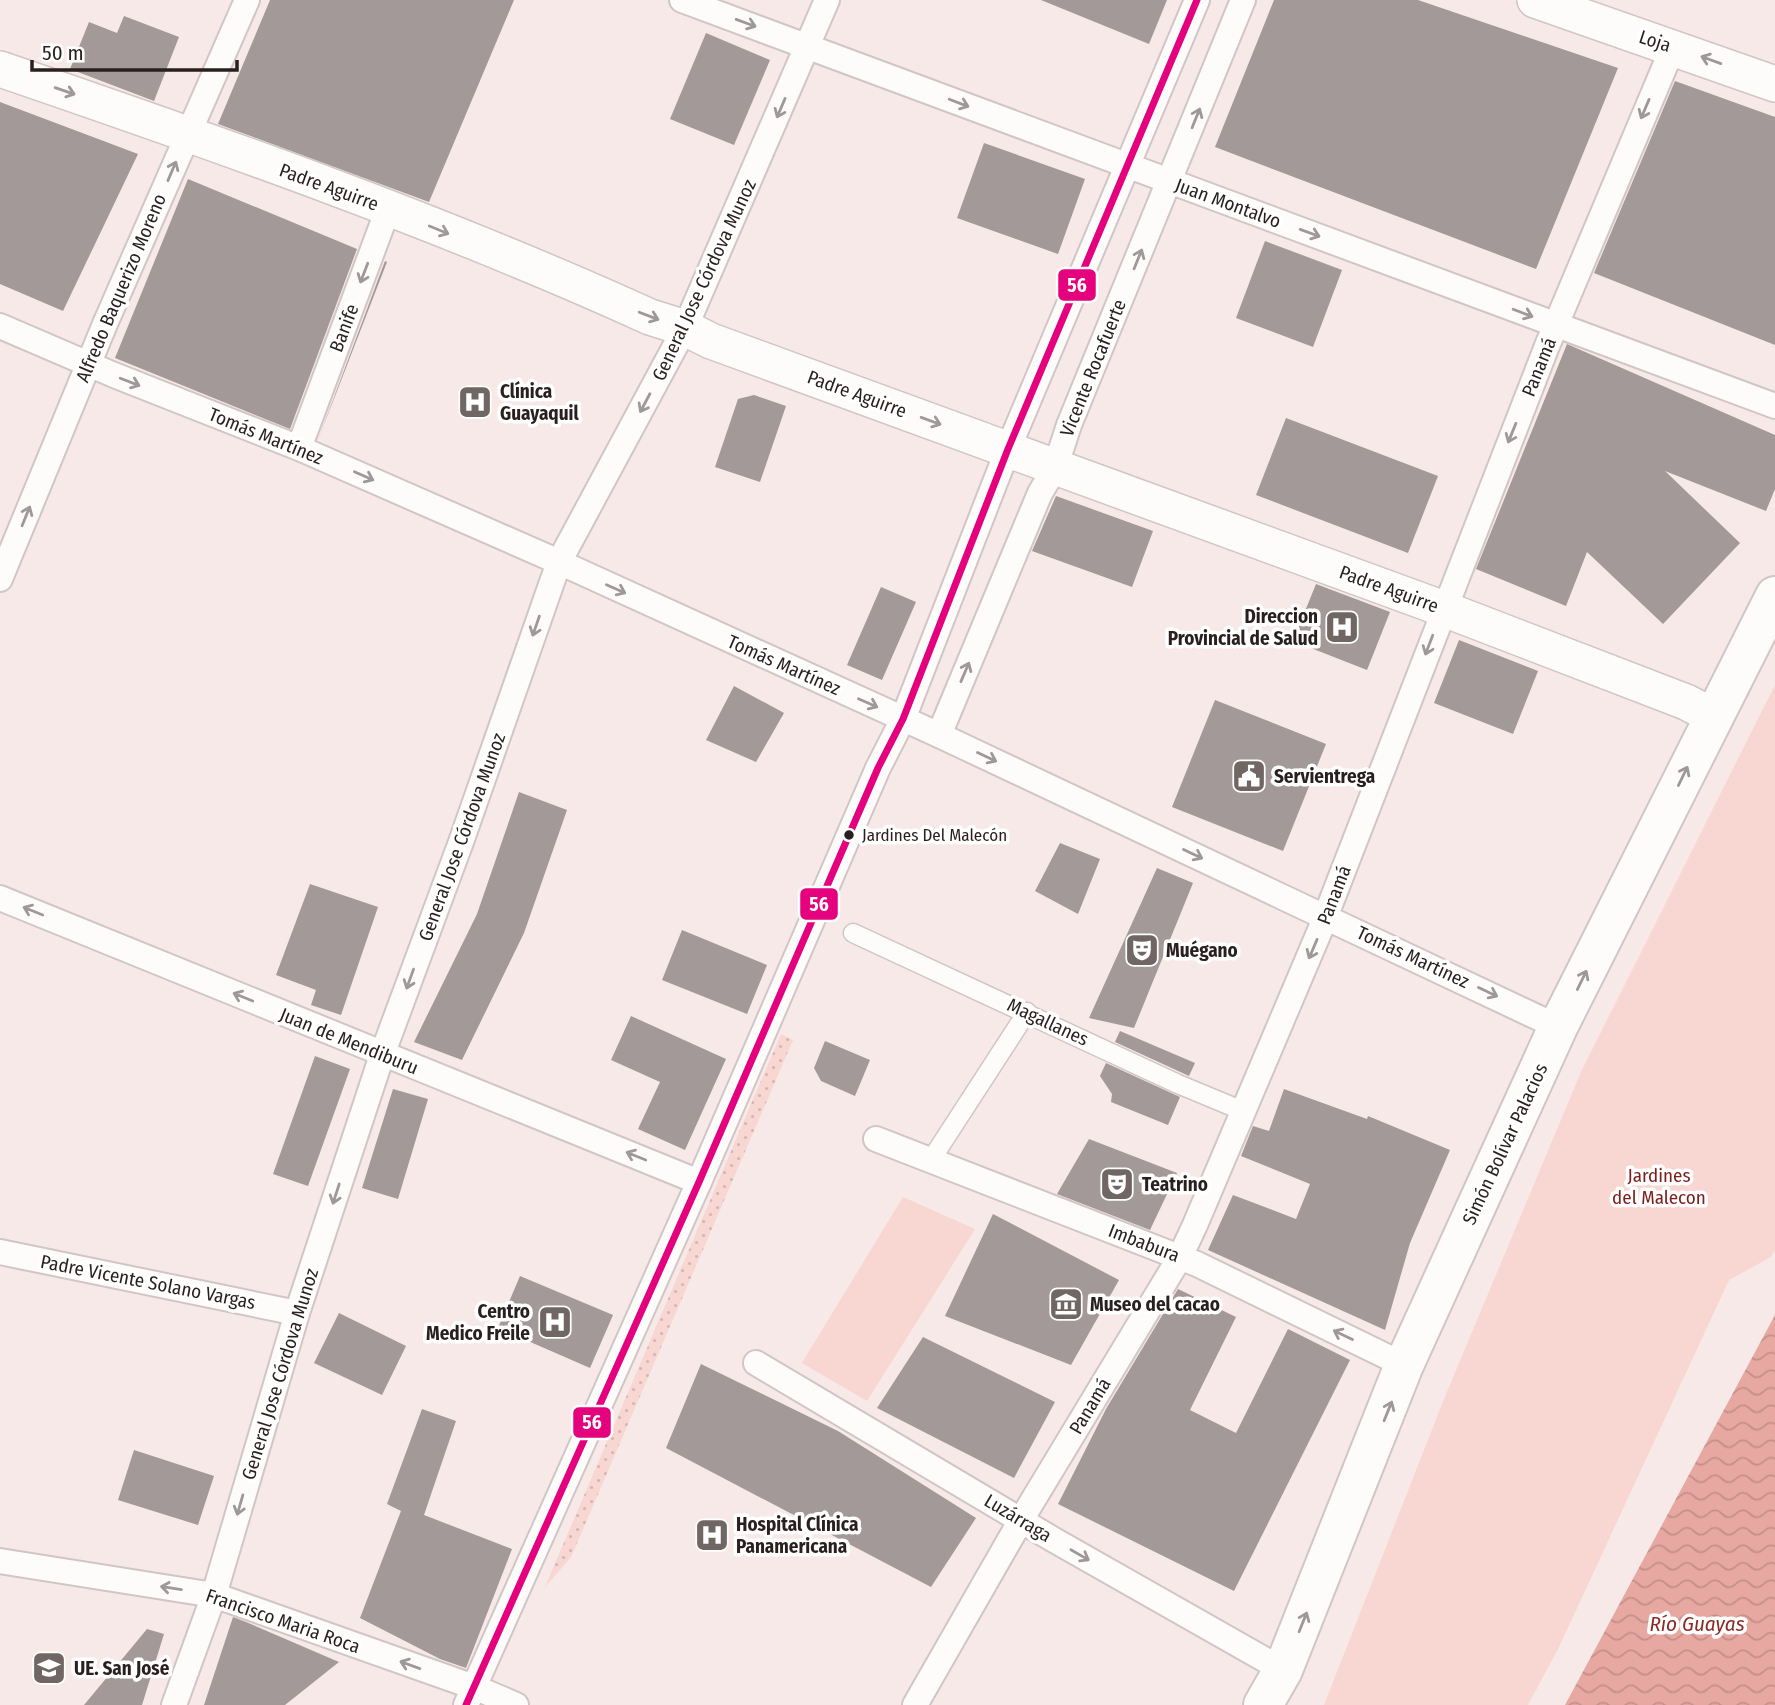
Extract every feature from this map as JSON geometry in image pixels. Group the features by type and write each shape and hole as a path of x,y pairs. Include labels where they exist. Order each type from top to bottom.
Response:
{"main road":[{"name":"Loja","path":"1535,0 1775,84"},
{"name":"Padre Aguirre","path":"0,69 188,133 388,209 650,317 685,328 711,341 1444,609 1686,702 1715,717"},
{"name":"Simón Bolívar Palacios","path":"1263,1705 1283,1670 1404,1365 1558,1027 1775,596"}],"street":[{"name":"Alfredo Baquerizo Moreno","path":"0,579 89,364 247,0"},
{"name":"Juan Montalvo","path":"682,0 1775,405"},
{"name":"General Jose Córdova Munoz","path":"174,1705 214,1595 296,1312 382,1055 461,842 559,562 685,328 827,0"},
{"path":"470,1696 699,1182 878,768 903,719 1008,449 1197,0"},
{"name":"Vicente Rocafuerte","path":"939,735 1040,493 1055,468 1069,425 1243,0"},
{"name":"Panamá","path":"915,1705 1021,1520 1180,1257 1326,916 1556,325 1673,47"},
{"name":"Banife","path":"299,448 388,209"},
{"name":"Tomás Martínez","path":"0,326 299,448 559,562 939,735 1558,1027"},
{"name":"Juan de Mendiburu","path":"0,898 699,1182"},
{"name":"Magallanes","path":"853,933 1178,1084 1243,1111"},
{"path":"931,1160 1027,1012"},
{"name":"Imbabura","path":"876,1139 1180,1257 1404,1365"},
{"name":"Padre Vicente Solano Vargas","path":"0,1252 296,1312"},
{"name":"Luzárraga","path":"756,1363 1021,1520 1283,1670"},
{"name":"Francisco Maria Roca","path":"0,1561 214,1595 470,1696 516,1705"}],"green space":[{"name":"Jardines del Malecon","path":"1775,685 1775,1250 1771,1257 1729,1280 1559,1647 1528,1705 1324,1705 1444,1399 1581,1072"},
{"path":"781,1034 793,1040 571,1557 545,1587"},
{"path":"903,1197 975,1229 867,1401 802,1363"}],"water":[{"name":"Río Guayas","path":"1775,1315 1775,1705 1565,1705"}],"building":[{"path":"270,0 514,0 429,202 218,124"},
{"path":"1041,0 1167,0 1149,44"},
{"path":"1274,0 1418,0 1618,68 1536,269 1215,147"},
{"path":"124,16 179,37 154,101 70,69 89,22 117,33"},
{"path":"706,33 770,60 734,145 670,119"},
{"path":"1675,81 1775,117 1775,345 1594,273"},
{"path":"0,102 138,154 63,311 0,284"},
{"path":"984,143 1085,179 1058,254 957,218"},
{"path":"188,179 357,249 290,429 115,358"},
{"path":"1265,241 1342,270 1313,347 1236,318"},
{"path":"385,261 387,262 318,440"},
{"path":"1567,344 1775,435 1775,489 1766,511 1665,471 1740,543 1663,624 1587,552 1566,606 1476,569"},
{"path":"754,395 786,406 760,482 715,467 738,399"},
{"path":"1286,418 1438,476 1408,553 1256,495"},
{"path":"1056,496 1153,531 1132,587 1032,551"},
{"name":"Direccion Provincial de Salud","path":"1316,584 1390,612 1367,670 1293,641"},
{"path":"881,587 916,602 882,680 847,665"},
{"path":"1459,640 1538,671 1513,734 1434,703"},
{"path":"734,686 784,713 756,762 706,740"},
{"name":"Servientrega","path":"1215,700 1326,744 1283,851 1172,807"},
{"path":"519,792 567,810 524,933 462,1060 414,1042 477,914"},
{"path":"1060,843 1100,859 1078,914 1035,891"},
{"name":"Muégano","path":"1157,868 1193,883 1134,1028 1089,1018"},
{"path":"310,884 378,907 341,1015 311,1005 316,990 276,975"},
{"path":"682,930 767,965 747,1014 662,980"},
{"path":"631,1016 726,1059 685,1150 638,1129 660,1082 611,1060"},
{"path":"1120,1031 1195,1063 1189,1076 1115,1042"},
{"path":"825,1041 870,1060 855,1096 821,1081 814,1068"},
{"path":"315,1056 350,1069 308,1186 273,1174"},
{"path":"1106,1063 1180,1097 1168,1125 1111,1102 1112,1094 1100,1076"},
{"path":"393,1089 428,1099 398,1199 362,1188"},
{"path":"1284,1089 1367,1119 1368,1116 1450,1150 1410,1243 1385,1330 1208,1250 1233,1195 1296,1219 1310,1184 1241,1156 1253,1126 1269,1131"},
{"name":"Teatrino","path":"1089,1139 1177,1173 1150,1230 1057,1194"},
{"path":"993,1214 1119,1280 1071,1365 945,1316"},
{"name":"Centro Medico Freile","path":"520,1276 613,1315 590,1368 498,1328"},
{"path":"1178,1289 1236,1317 1190,1410 1236,1433 1288,1329 1350,1360 1234,1591 1058,1504 1106,1409"},
{"path":"339,1313 406,1346 382,1395 314,1363"},
{"path":"923,1337 1055,1402 1014,1478 877,1408"},
{"path":"701,1364 838,1431 976,1518 931,1587 666,1448"},
{"path":"422,1409 456,1421 424,1515 512,1549 466,1668 440,1659 360,1618 401,1511 387,1504"},
{"path":"134,1450 214,1476 198,1525 118,1500"},
{"path":"233,1617 339,1662 285,1705 204,1705"},
{"path":"147,1629 164,1634 142,1705 84,1705"}],"transit line":[{"name":"56","path":"466,1705 699,1182 878,768 903,719 1008,449 1197,0"}],"place":[{"name":"Clínica Guayaquil","path":"475,402"},
{"name":"Direccion Provincial de Salud","path":"1342,627"},
{"name":"Servientrega","path":"1249,776"},
{"name":"Jardines Del Malecón","path":"849,835"},
{"name":"Muégano","path":"1142,950"},
{"name":"Teatrino","path":"1117,1184"},
{"name":"Museo del cacao","path":"1066,1304"},
{"name":"Centro Medico Freile","path":"555,1322"},
{"name":"Hospital Clínica Panamericana","path":"712,1535"},
{"name":"UE. San José","path":"49,1668"}]}
